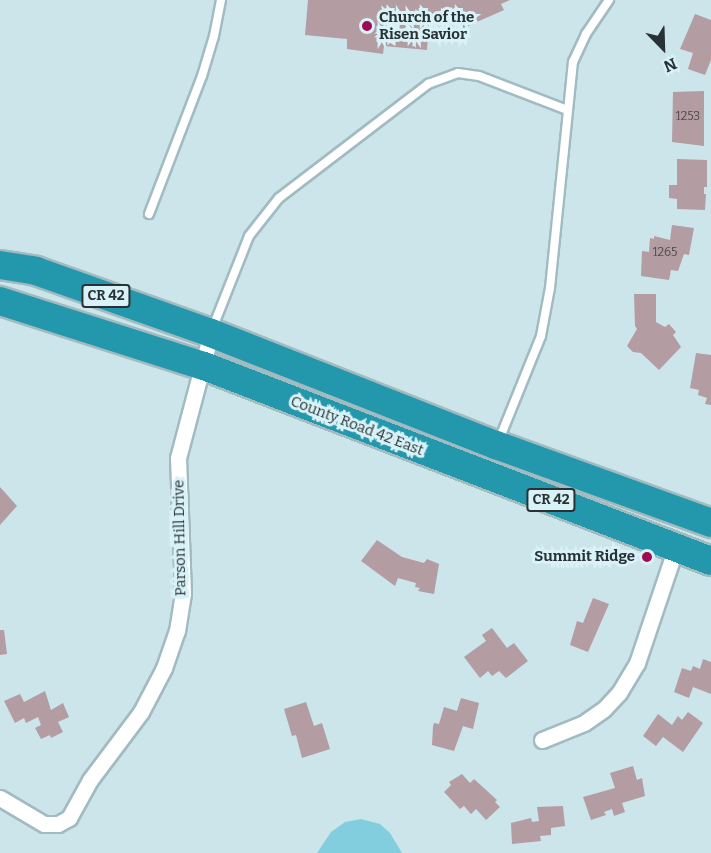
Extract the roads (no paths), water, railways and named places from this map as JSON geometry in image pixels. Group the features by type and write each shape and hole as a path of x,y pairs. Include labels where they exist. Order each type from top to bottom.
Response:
{"highway":[{"name":"CR 42","path":"0,265 36,271 211,333 496,445 711,523"},
{"name":"County Road 42 East","path":"0,301 204,366 711,561"}],"street":[{"name":"Parson Hill Drive","path":"0,798 44,824 52,825 69,818 90,780 141,712 164,668 177,631 183,594 178,458 211,333"},
{"path":"542,741 584,723 613,701 626,683 637,663 676,547"}],"lane":[{"path":"149,214 202,76 214,36 221,0"},
{"path":"496,445 540,336 550,288 570,75 578,48 609,0"},
{"path":"211,333 249,236 279,198 428,84 458,73 478,76 567,110"}],"place":[{"name":"Church of the Risen Savior","path":"367,26"},
{"name":"Summit Ridge","path":"647,557"}]}
